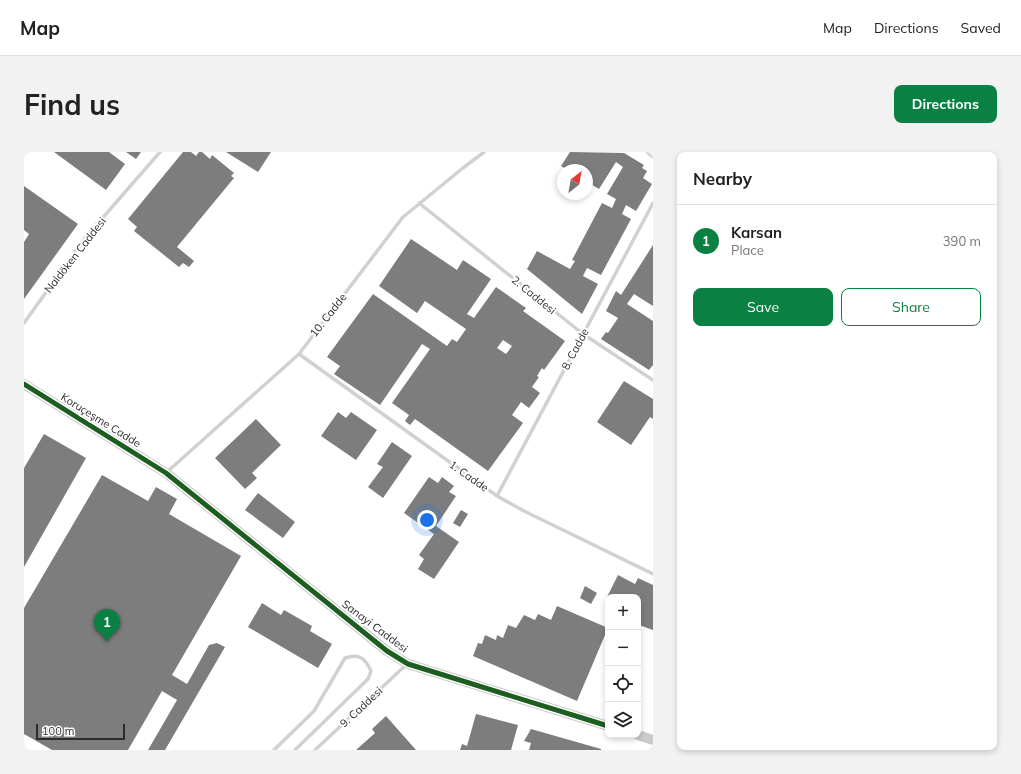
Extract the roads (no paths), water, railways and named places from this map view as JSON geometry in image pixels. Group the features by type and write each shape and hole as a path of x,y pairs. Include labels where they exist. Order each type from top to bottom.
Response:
{"street":[{"name":"Koruçeşme Cadde","path":"24,384 166,473"},
{"name":"Sanayi Caddesi","path":"166,473 387,651 408,664 605,725"},
{"path":"641,736 652,738"}],"lane":[{"name":"Naldöken Caddesi","path":"24,323 85,238 160,152"},
{"name":"10. Cadde","path":"166,473 298,354 404,217 419,202 484,152"},
{"path":"647,152 653,157"},
{"name":"2. Caddesi","path":"419,202 582,334 653,380"},
{"name":"8. Cadde","path":"497,496 653,203"},
{"name":"1. Cadde","path":"298,354 497,496 524,511 653,574"},
{"path":"274,750 314,711 345,658 361,656 367,662 371,671 368,679 294,750"},
{"name":"9. Caddesi","path":"315,750 408,664"}],"place":[{"name":"Karsan","path":"107,642"}]}
